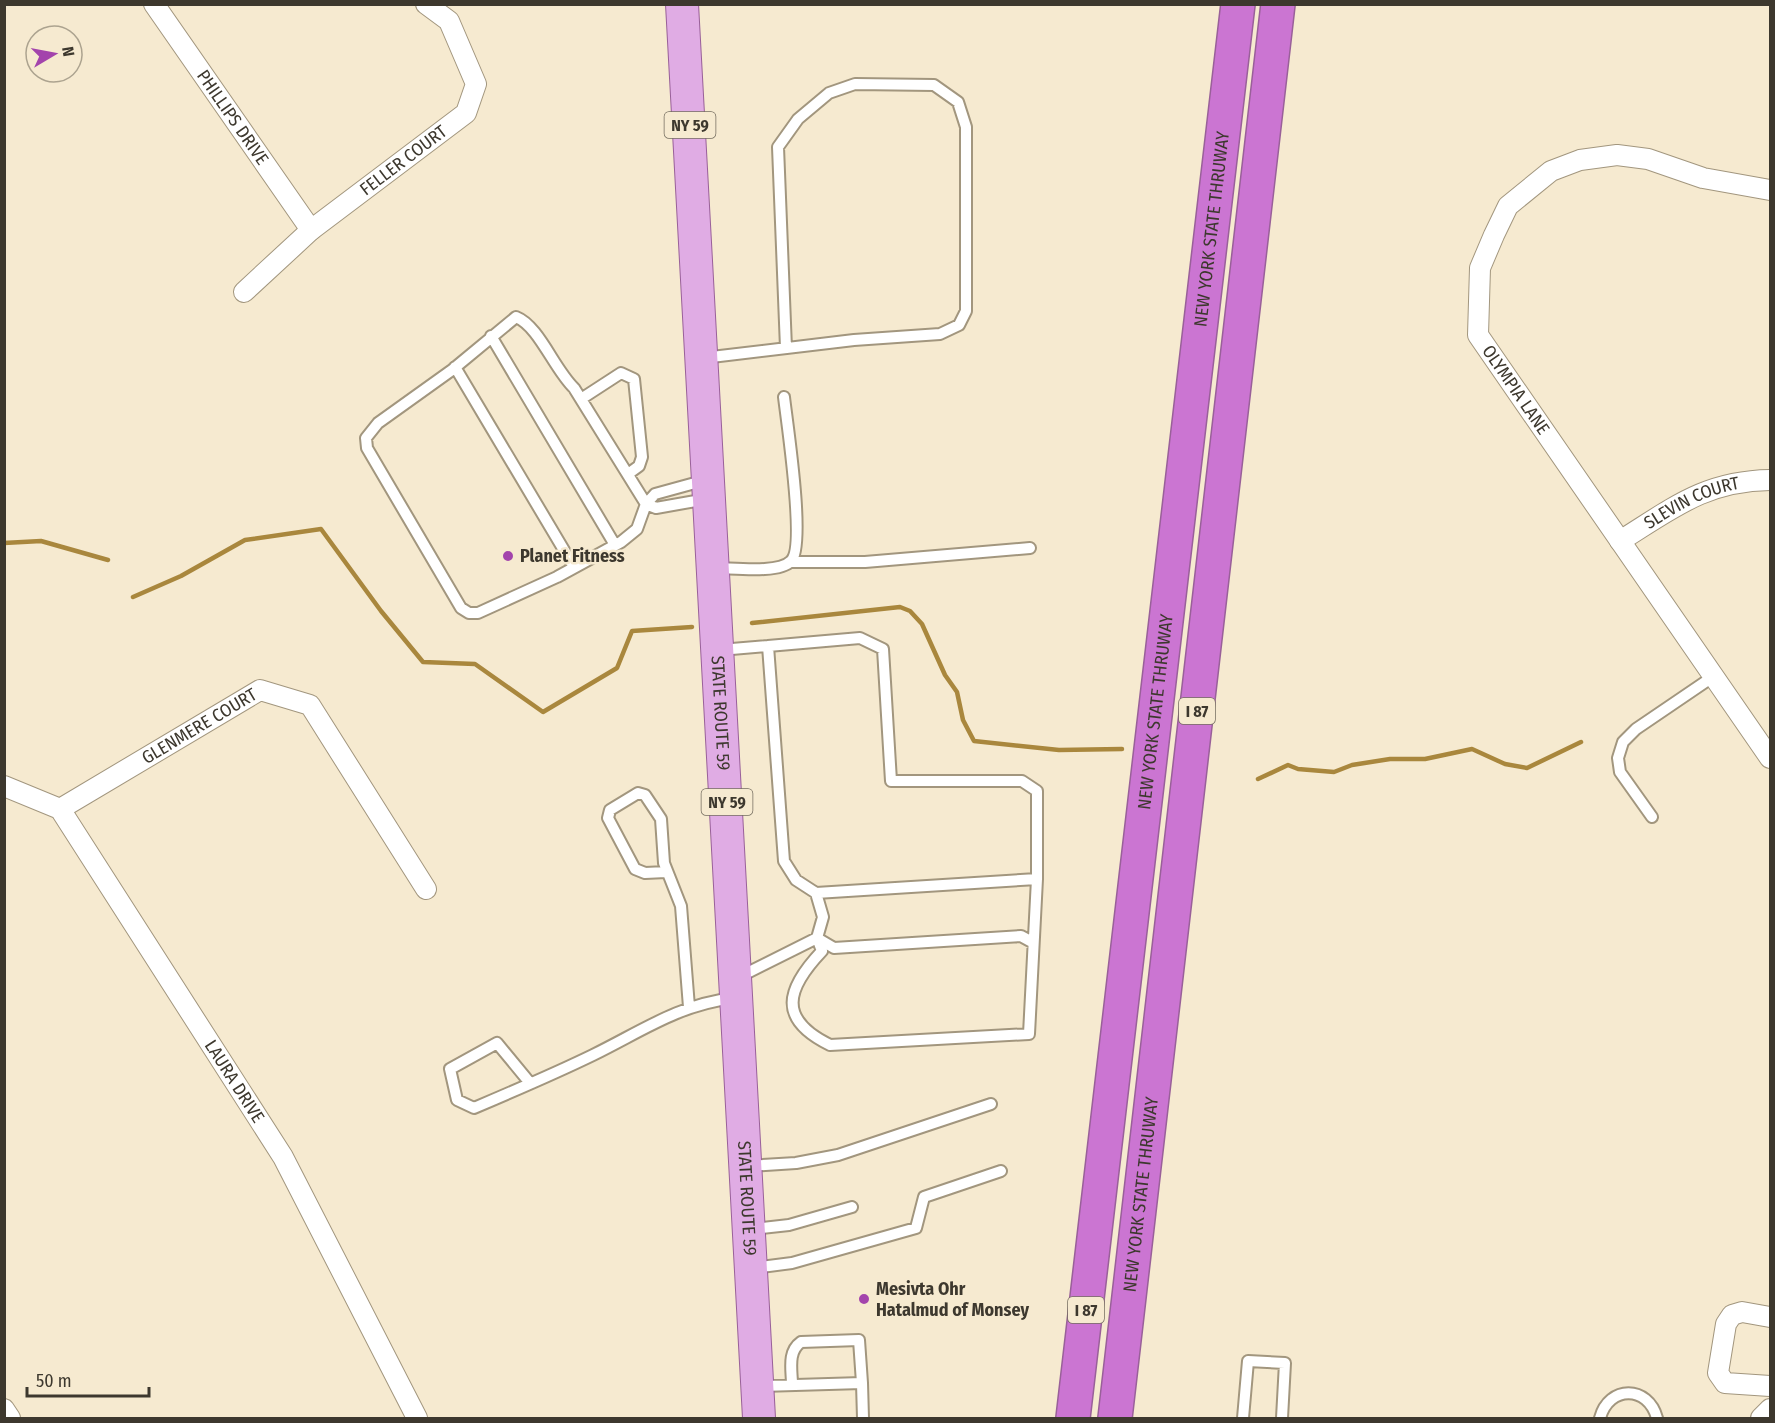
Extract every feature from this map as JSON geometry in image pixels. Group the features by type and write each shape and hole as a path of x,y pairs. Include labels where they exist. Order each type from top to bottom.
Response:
{"highway":[{"name":"NEW YORK STATE THRUWAY","path":"1073,1419 1238,4"},
{"name":"NEW YORK STATE THRUWAY","path":"1115,1419 1278,4"}],"main road":[{"name":"STATE ROUTE 59","path":"682,4 694,185 759,1419"}],"street":[{"name":"PHILLIPS DRIVE","path":"154,4 311,230"},
{"name":"FELLER COURT","path":"244,292 311,230 466,113 476,84 448,21 426,4"},
{"name":"OLYMPIA LANE","path":"1770,190 1702,178 1648,159 1617,155 1580,160 1551,171 1508,206 1494,235 1480,268 1478,335 1770,758"},
{"name":"SLEVIN COURT","path":"1620,541 1680,504 1717,486 1770,480"},
{"name":"GLENMERE COURT","path":"60,809 260,690 310,705 426,889"},
{"path":"4,786 60,809"},
{"name":"LAURA DRIVE","path":"60,809 283,1157 417,1419"},
{"path":"1770,1317 1742,1312 1732,1315 1726,1324 1718,1373 1725,1383 1770,1386"},
{"path":"4,1409 10,1419"},
{"path":"1761,1419 1770,1409"}],"lane":[{"path":"703,358 939,334 959,325 966,311 966,127 958,102 934,85 855,84 829,93 798,119 777,147 786,348"},
{"path":"710,489 655,494 646,504 637,529 615,545 478,613 469,614 461,608 367,448 366,438 378,423 455,367 516,317 526,321 561,375 581,399 646,504 656,508 710,489"},
{"path":"491,336 615,545"},
{"path":"455,367 574,567"},
{"path":"581,399 614,375 621,373 634,379 642,457 639,466 628,474"},
{"path":"784,397 798,530 797,553 791,562"},
{"path":"714,568 766,569 791,562 865,561 1030,548"},
{"path":"719,650 860,638 883,649 891,781 1022,780 1037,791 1037,879 1029,1034 830,1045 809,1035 796,1021 793,997 802,972 822,951 818,938 823,917 816,893"},
{"path":"768,646 784,861 796,880 816,893 1037,879"},
{"path":"1653,817 1620,772 1617,758 1623,742 1636,729 1714,676"},
{"path":"666,872 645,873 635,869 608,818 610,810 638,793 645,795 661,819 666,872 681,906 689,1007"},
{"path":"818,938 834,948 1021,936 1032,942"},
{"path":"530,1083 497,1043 450,1069 457,1100 474,1108 593,1055 671,1013 705,1002 736,988 818,938"},
{"path":"746,1166 796,1163 838,1155 991,1104"},
{"path":"751,1268 792,1263 916,1228 924,1197 1001,1171"},
{"path":"749,1229 789,1225 852,1207"},
{"path":"792,1385 791,1353 795,1346 801,1342 859,1340 863,1419"},
{"path":"1243,1419 1248,1361 1285,1363 1282,1419"},
{"path":"757,1386 862,1383"},
{"path":"1600,1419 1604,1406 1611,1400 1622,1394 1633,1394 1644,1397 1653,1404 1657,1419"}],"waterway":[{"path":"133,597 181,576 245,540 321,529 381,611 423,662 475,664 543,712 617,668 632,631 692,627"},
{"path":"4,543 41,541 108,560"},
{"path":"752,623 900,607 910,611 922,624 945,675 957,692 963,720 974,741 1059,750 1122,749"},
{"path":"1258,779 1288,765 1298,769 1334,772 1352,765 1390,759 1425,759 1472,749 1505,764 1527,768 1581,742"}],"place":[{"name":"Planet Fitness","path":"508,556"},
{"name":"Mesivta Ohr Hatalmud of Monsey","path":"864,1299"}]}
